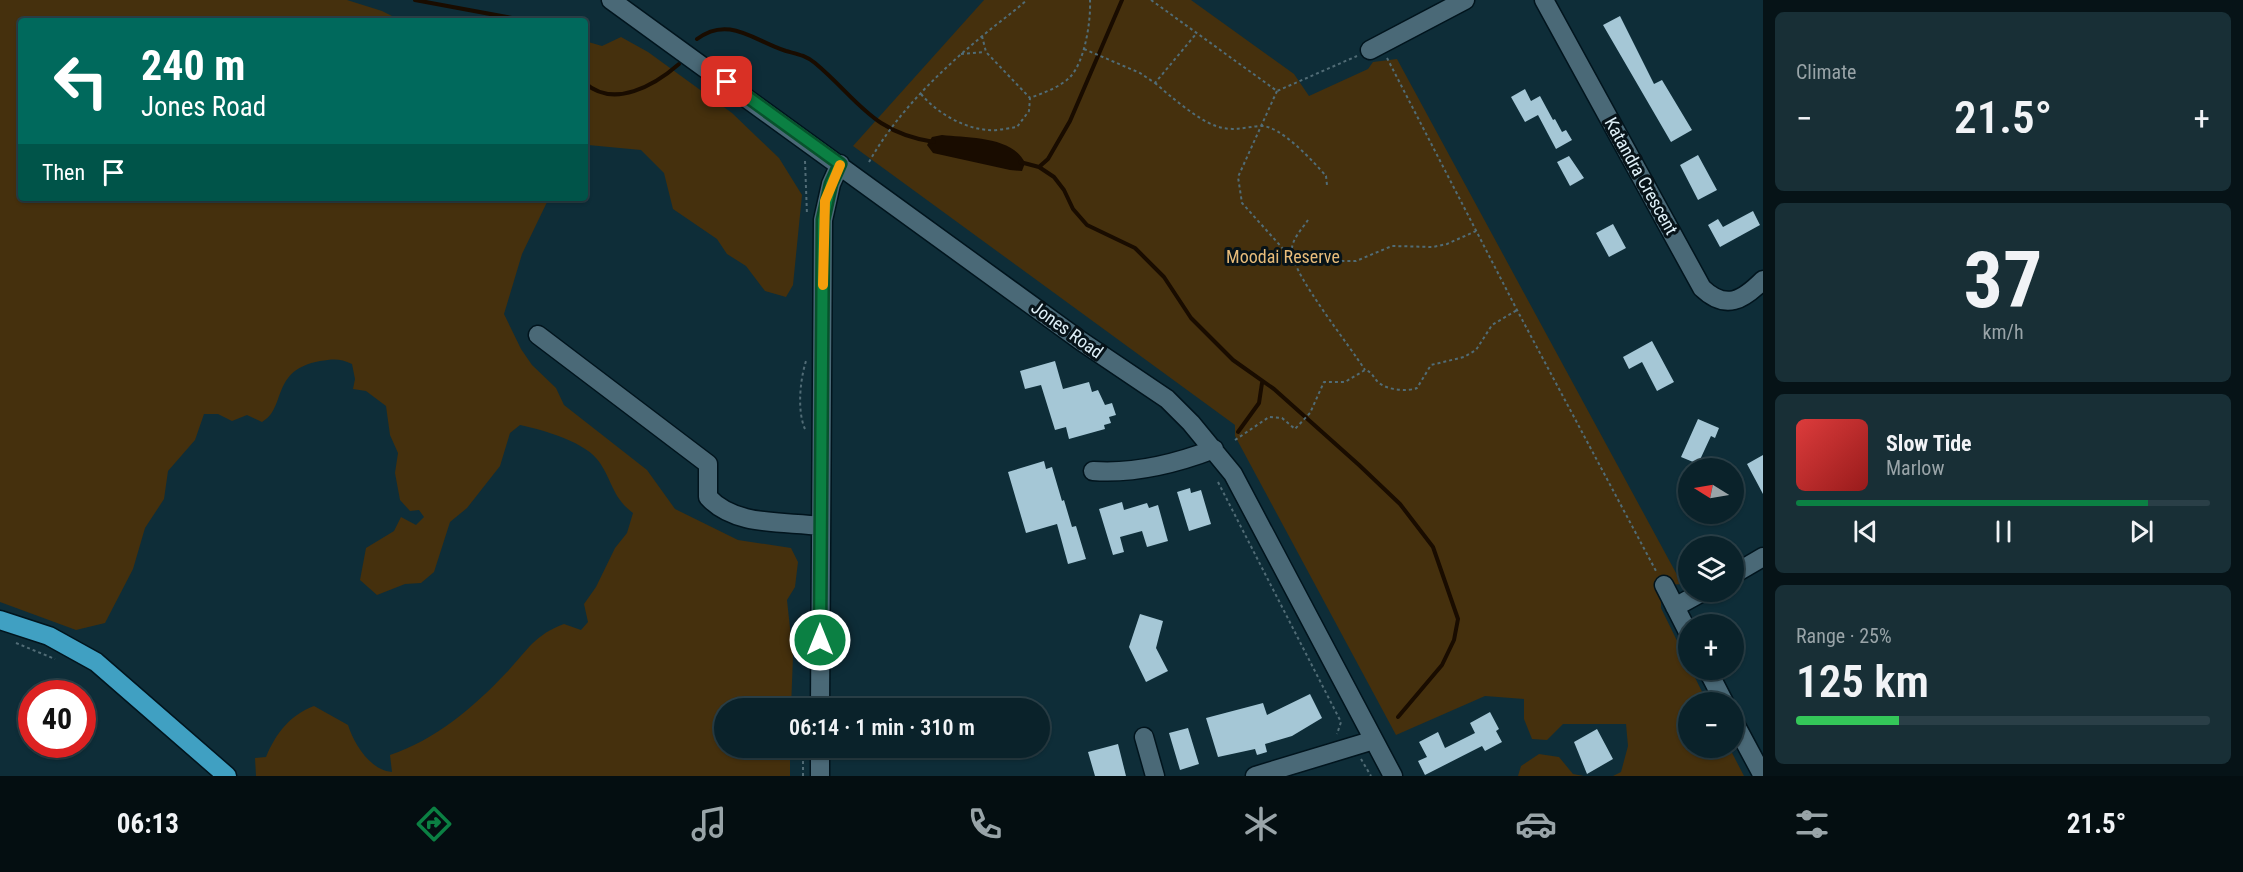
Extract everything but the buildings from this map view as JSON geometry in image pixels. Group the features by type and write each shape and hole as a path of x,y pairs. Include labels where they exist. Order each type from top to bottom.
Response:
{"main road":[{"path":"0,620 49,636 96,662 227,776"}],"street":[{"name":"Jones Road","path":"611,0 1082,341 1167,399 1214,449 1233,474 1393,776"},
{"path":"1375,47 1465,0"},
{"name":"Katandra Crescent","path":"1544,0 1702,288 1711,296 1736,301 1747,296 1763,280"},
{"path":"820,698 823,220 831,184 840,164"},
{"path":"538,335 708,464 708,497 718,507 738,517 821,526"},
{"path":"1093,471 1122,473 1183,461 1214,449"},
{"path":"1744,568 1763,557"},
{"path":"1664,585 1679,614"},
{"path":"1675,607 1684,602"},
{"path":"1144,737 1155,776"},
{"path":"1255,776 1374,740"},
{"path":"1744,741 1763,776"},
{"path":"820,758 820,776"}],"path":[{"path":"869,162 886,132 921,94 961,54 1027,0"},
{"path":"1030,98 1047,92 1071,76 1084,49 1090,0"},
{"path":"1151,0 1277,91"},
{"path":"1155,83 1197,33"},
{"path":"921,94 934,110 988,130 1017,127 1029,111 1030,98 986,52 982,36"},
{"path":"1517,310 1492,325 1476,350 1464,357 1431,365 1417,388 1401,389 1381,385 1370,371 1365,370 1308,288 1294,261 1242,203 1238,177 1277,91 1375,47 1476,231 1664,585"},
{"path":"1084,49 1140,73 1213,126 1238,131 1262,126 1280,133 1313,161 1326,176 1329,186"},
{"path":"961,54 986,52"},
{"path":"804,138 795,149 802,154 806,165 807,221"},
{"path":"1294,261 1292,246 1308,220"},
{"path":"1294,261 1356,261 1392,246 1433,247 1447,244 1476,231"},
{"path":"806,430 802,421 802,373 807,358"},
{"path":"1235,440 1269,417 1282,418 1290,428 1299,427 1310,413 1324,382 1345,382 1365,370"},
{"path":"1216,479 1341,722 1337,735 1330,737 1336,752"},
{"path":"8,640 56,659"},
{"path":"1360,757 1371,776"},
{"path":"803,758 803,776"}],"green space":[{"path":"0,0 347,0 396,18 18,18 18,201 548,201 522,254 504,314 521,349 532,365 556,388 564,405 647,470 675,509 738,540 791,548 798,562 795,587 787,600 793,656 791,698 714,698 714,758 790,758 790,776 256,776 255,758 266,757 274,740 285,726 298,714 314,706 348,725 364,755 377,766 392,772 390,755 423,741 467,710 494,686 545,633 564,624 581,630 588,622 584,604 596,587 615,548 627,533 633,513 621,502 594,456 564,438 520,425 510,433 500,466 467,508 450,522 434,572 421,583 405,584 377,595 360,580 366,548 394,531 401,517 416,525 424,517 419,510 410,511 400,500 395,473 398,453 390,435 386,406 366,391 353,389 355,379 352,364 340,360 320,361 293,372 286,381 275,408 262,422 247,415 232,421 218,414 204,414 195,440 168,471 164,499 145,528 133,569 105,623 76,630 0,602"},
{"name":"Moodai Reserve","path":"984,0 1191,0 1294,74 1309,96 1368,69 1373,62 1397,59 1678,577 1678,584 1669,585 1661,593 1661,608 1678,643 1678,680 1696,680 1702,692 1678,692 1678,758 1735,758 1744,776 1613,776 1621,772 1628,746 1626,724 1563,724 1547,740 1532,739 1524,719 1524,699 1485,696 1396,735 1235,436 1235,425 853,146"},
{"path":"621,37 648,52 732,113 779,158 802,195 793,285 786,297 765,291 746,266 727,254 717,239 673,209 664,173 641,150 588,145 588,42 602,46"},
{"path":"1539,754 1559,757 1573,774 1584,776 1518,776 1521,766"}],"shaded area":[{"path":"942,135 1000,143 1019,154 1025,163 1022,171 933,153 927,145 932,137"}],"waterway":[{"path":"415,0 512,18"},
{"path":"1039,167 1048,159 1070,121 1122,0"},
{"path":"697,39 720,29 731,30 742,32 774,47 804,56 830,76 880,123 895,131 934,142"},
{"path":"588,85 596,91 609,94 634,91 658,79 679,64"},
{"path":"1020,162 1039,167 1054,177 1064,190 1073,209 1087,225 1135,248 1164,277 1191,318 1233,360 1274,389 1359,465 1400,504 1433,547 1458,619 1454,640 1442,665 1398,717"},
{"path":"1238,432 1259,403 1262,383"}],"slow traffic":[{"path":"823,285 825,201 840,165"}],"route":[{"path":"727,82 840,164 825,201 823,220 820,640"}]}
